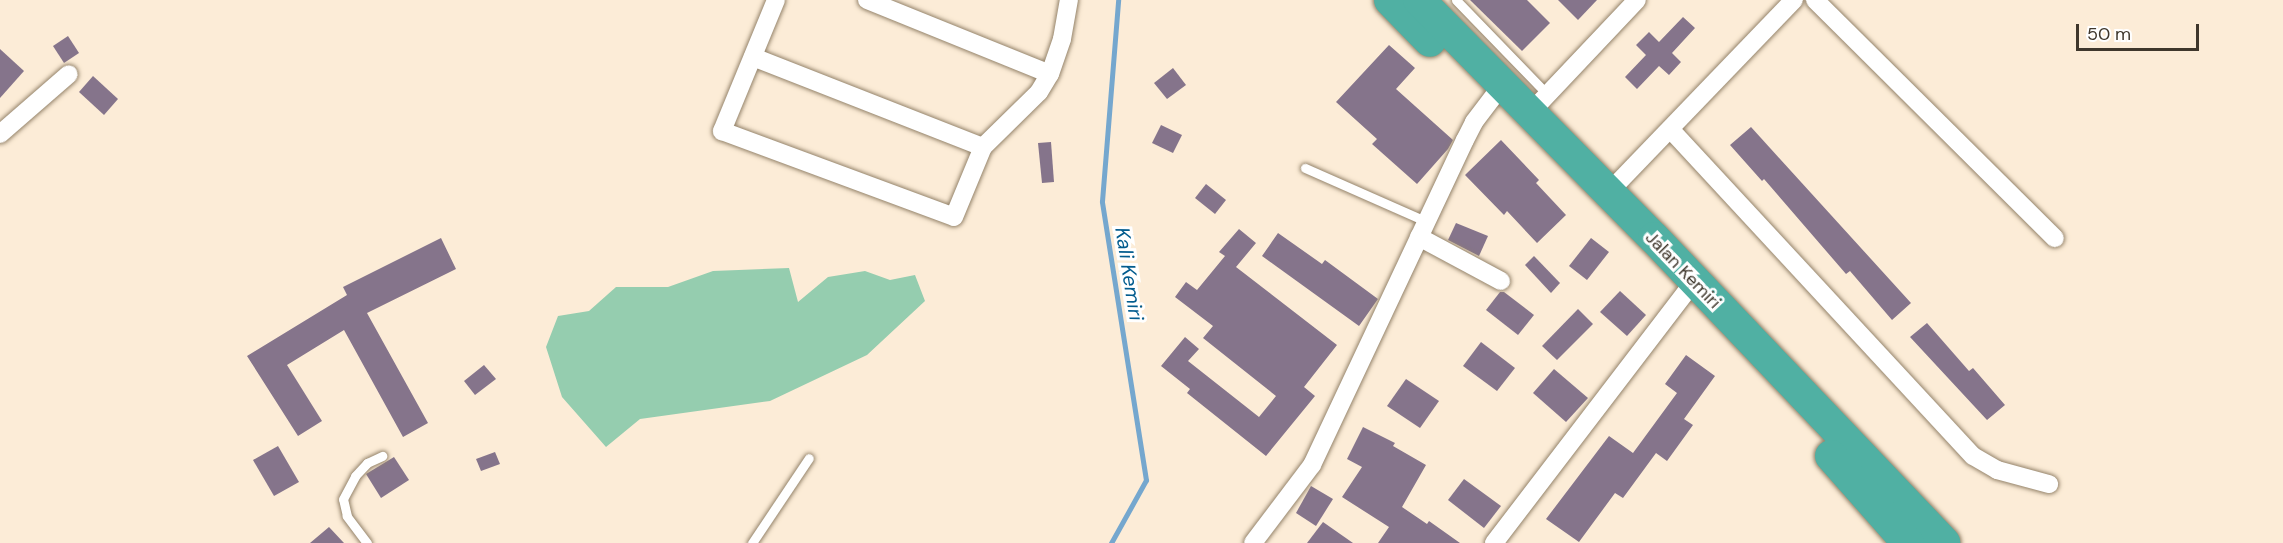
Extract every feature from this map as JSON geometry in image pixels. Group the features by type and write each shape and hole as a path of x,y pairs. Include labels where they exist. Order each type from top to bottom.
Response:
{"highway":[{"name":"Jalan Kemiri","path":"1390,0 1496,92 1539,103 1608,193 1741,357 1908,543"},
{"name":"Jalan Kemiri","path":"1419,0 1496,92 1688,289 1944,543"}],"street":[{"path":"776,0 722,131 954,218 983,147 1039,92 1050,74 1062,39 1069,0"},
{"path":"867,0 1050,74"},
{"path":"1539,103 1637,0"},
{"path":"1608,193 1794,0"},
{"path":"1815,0 2055,238"},
{"path":"753,57 983,147"},
{"path":"0,134 69,74"},
{"path":"1252,543 1312,465 1386,313 1422,229 1474,122 1496,92"},
{"path":"1671,130 1973,456 1997,470 2049,484"},
{"path":"1422,229 1501,281"},
{"path":"1494,543 1688,289"}],"lane":[{"path":"1456,0 1539,103"},
{"path":"1305,168 1422,229"},
{"path":"367,543 347,516 344,499 355,476 367,463 382,456"},
{"path":"752,543 809,458"}],"green space":[{"path":"789,268 798,302 828,277 865,271 890,280 915,275 925,301 867,355 770,401 640,419 606,447 562,397 546,347 558,316 589,311 616,287 668,287 713,271"}],"building":[{"path":"1470,0 1527,0 1550,23 1522,51"},
{"path":"1558,0 1597,0 1578,20"},
{"path":"1683,17 1695,28 1672,53 1681,62 1669,75 1659,66 1637,89 1625,77 1646,55 1636,45 1649,32 1659,42"},
{"path":"68,36 79,53 64,63 53,46"},
{"path":"1389,45 1415,68 1396,89 1453,140 1448,149 1417,184 1372,144 1377,139 1336,102"},
{"path":"0,49 24,71 0,98"},
{"path":"1173,68 1186,85 1167,99 1154,83"},
{"path":"93,76 118,99 104,115 79,92"},
{"path":"1161,125 1182,135 1173,153 1152,143"},
{"path":"1751,127 1911,303 1892,320 1850,271 1846,274 1764,179 1762,181 1730,145"},
{"path":"1501,140 1539,180 1536,183 1566,215 1537,243 1507,211 1504,215 1465,175"},
{"path":"1051,142 1054,182 1042,183 1038,143"},
{"path":"1206,184 1226,200 1215,214 1195,198"},
{"path":"1456,223 1488,236 1479,256 1448,240"},
{"path":"1239,229 1256,243 1236,267 1337,345 1304,387 1315,396 1266,456 1187,393 1190,389 1161,366 1185,337 1199,349 1188,361 1259,417 1276,396 1203,338 1213,326 1175,297 1186,282 1197,290 1225,256 1219,252"},
{"path":"1278,233 1322,264 1325,260 1378,299 1359,326 1262,256"},
{"path":"441,238 456,269 367,313 428,423 403,437 344,330 287,365 322,421 298,436 247,356 347,295 343,287"},
{"path":"1591,238 1609,252 1587,280 1569,266"},
{"path":"1534,256 1560,283 1551,293 1525,265"},
{"path":"1620,291 1646,315 1627,336 1600,312"},
{"path":"1500,292 1504,292 1534,315 1518,335 1486,310"},
{"path":"1578,309 1593,324 1557,360 1542,346"},
{"path":"1927,323 1969,371 1973,368 2005,405 1987,420 1910,337"},
{"path":"1481,342 1515,368 1497,391 1463,366"},
{"path":"1686,355 1715,376 1684,419 1693,425 1667,461 1656,453 1623,498 1615,493 1579,542 1546,519 1609,436 1633,453 1677,393 1665,384"},
{"path":"484,365 496,379 475,395 464,381"},
{"path":"1554,369 1588,398 1566,422 1533,393"},
{"path":"1406,379 1439,401 1420,428 1387,406"},
{"path":"1363,427 1395,443 1393,446 1426,465 1402,507 1427,524 1429,521 1460,543 1378,543 1389,527 1342,497 1362,467 1347,459"},
{"path":"278,446 299,482 274,496 253,460"},
{"path":"495,452 500,464 481,471 476,459"},
{"path":"394,457 409,480 381,498 366,474"},
{"path":"1464,479 1501,506 1484,528 1448,500"},
{"path":"1311,486 1333,499 1316,526 1296,513"},
{"path":"1323,522 1353,543 1307,543"},
{"path":"329,527 344,543 310,543"}],"waterway":[{"name":"Kali Kemiri","path":"1111,543 1146,480 1102,201 1118,0"}]}
